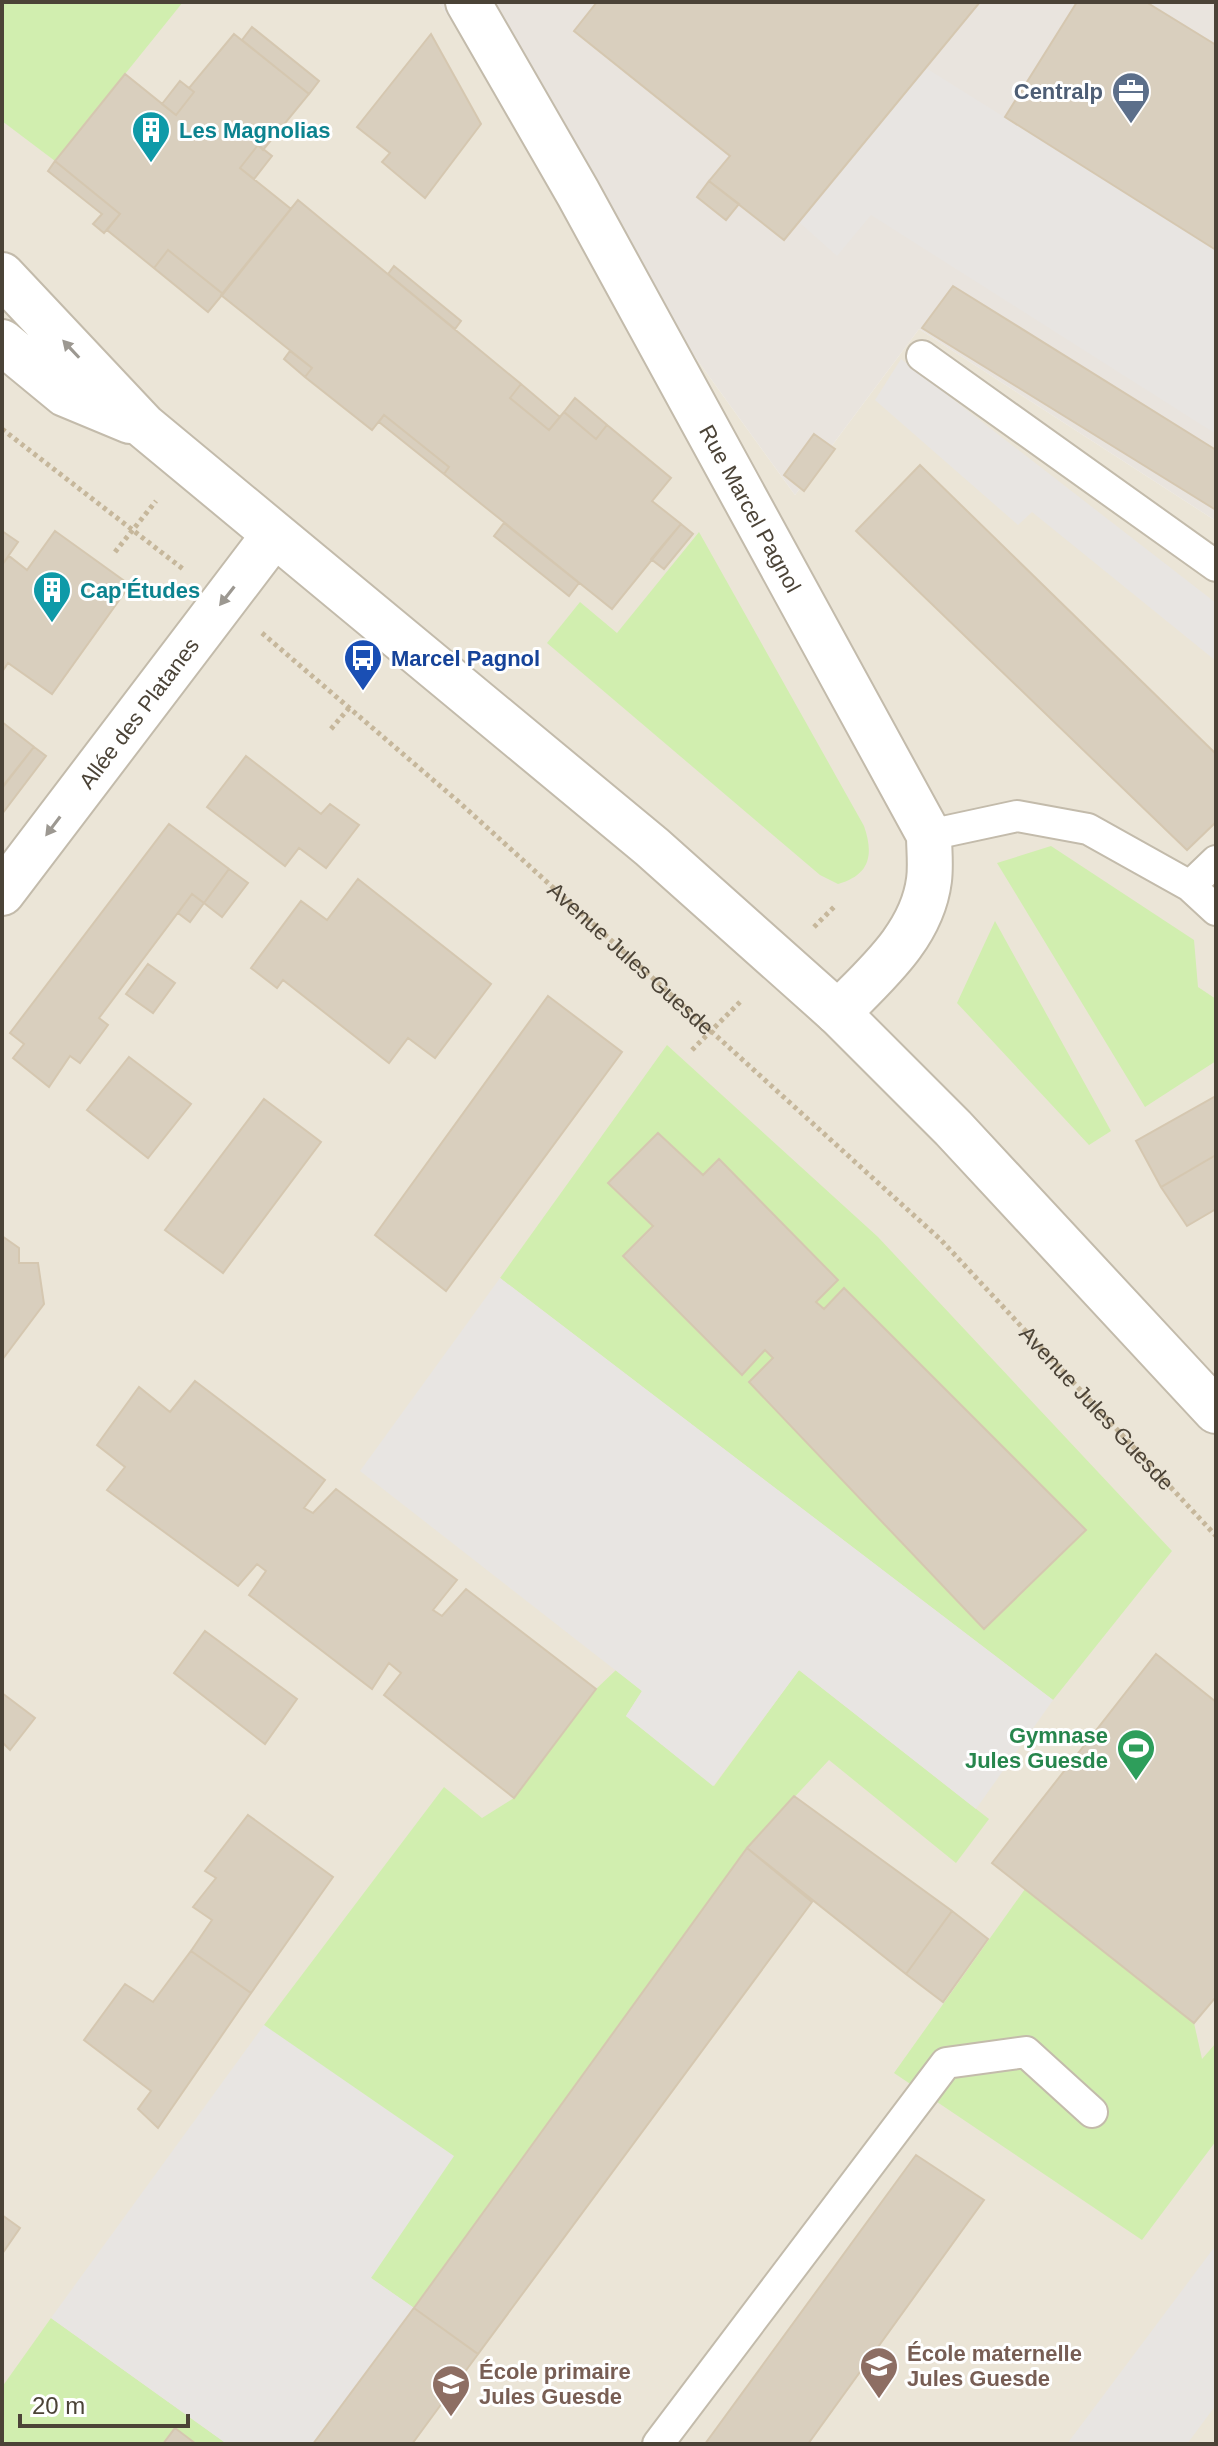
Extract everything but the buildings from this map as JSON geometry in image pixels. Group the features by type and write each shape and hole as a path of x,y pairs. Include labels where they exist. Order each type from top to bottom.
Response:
{"street":[{"name":"Rue Marcel Pagnol","path":"468,2 578,193 929,835 929,880 918,919 897,950 838,1013"},
{"path":"2,275 144,426 652,847 838,1013 953,1128 1216,1411"},
{"path":"2,342 65,394 144,426"},
{"name":"Allée des Platanes","path":"2,893 274,535"}],"lane":[{"path":"922,356 1216,566"},
{"path":"929,835 1017,816 1088,829 1190,886 1216,910"},
{"path":"1190,886 1216,861"},
{"path":"658,2444 946,2063 1026,2052 1092,2112"}],"path":[{"name":"Avenue Jules Guesde","path":"2,429 223,601 349,708 941,1240 1216,1536"},
{"path":"115,552 162,494"},
{"path":"331,729 349,708"},
{"path":"809,931 836,905"},
{"path":"692,1050 740,1002"}],"shaded area":[{"path":"2,2 438,2 795,495 919,329 1216,521 1216,2444 2,2444"},
{"path":"438,2 1216,2 1216,521 919,329 795,495"},
{"path":"926,68 1216,250 1216,434 871,215 837,256 799,222"},
{"path":"901,359 1216,603 1216,661 1032,512 1018,525 875,400"},
{"path":"500,1278 1053,1700 976,1809 799,1670 713,1786 626,1716 642,1691 360,1471"},
{"path":"264,2025 454,2156 371,2278 414,2308 313,2444 227,2444 51,2318"},
{"path":"1216,2245 1216,2405 1187,2444 1067,2444"}],"green space":[{"path":"2,2 183,2 55,161 2,121"},
{"path":"699,532 864,826 869,855 863,869 849,880 838,884 820,875 547,643 580,602 617,633"},
{"path":"1051,846 1194,940 1198,987 1216,999 1216,1061 1145,1107 997,863"},
{"path":"995,921 1111,1131 1089,1145 957,1003"},
{"path":"667,1045 878,1237 1172,1551 1053,1700 500,1278"},
{"path":"616,1670 642,1691 626,1716 714,1786 799,1670 989,1819 956,1863 829,1760 747,1848 414,2308 371,2278 264,2025 444,1787 482,1818 514,1798 596,1689"},
{"path":"1025,1889 1194,2023 1202,2059 1216,2043 1216,2141 1142,2240 894,2073"},
{"path":"51,2318 227,2444 2,2444 2,2387"}],"place":[{"name":"Centralp","path":"1131,125"},
{"name":"Les Magnolias","path":"151,164"},
{"name":"Cap'Études","path":"52,624"},
{"name":"Marcel Pagnol","path":"363,692"},
{"name":"Gymnase Jules Guesde","path":"1136,1782"},
{"name":"École maternelle Jules Guesde","path":"879,2400"},
{"name":"École primaire Jules Guesde","path":"451,2418"}]}
